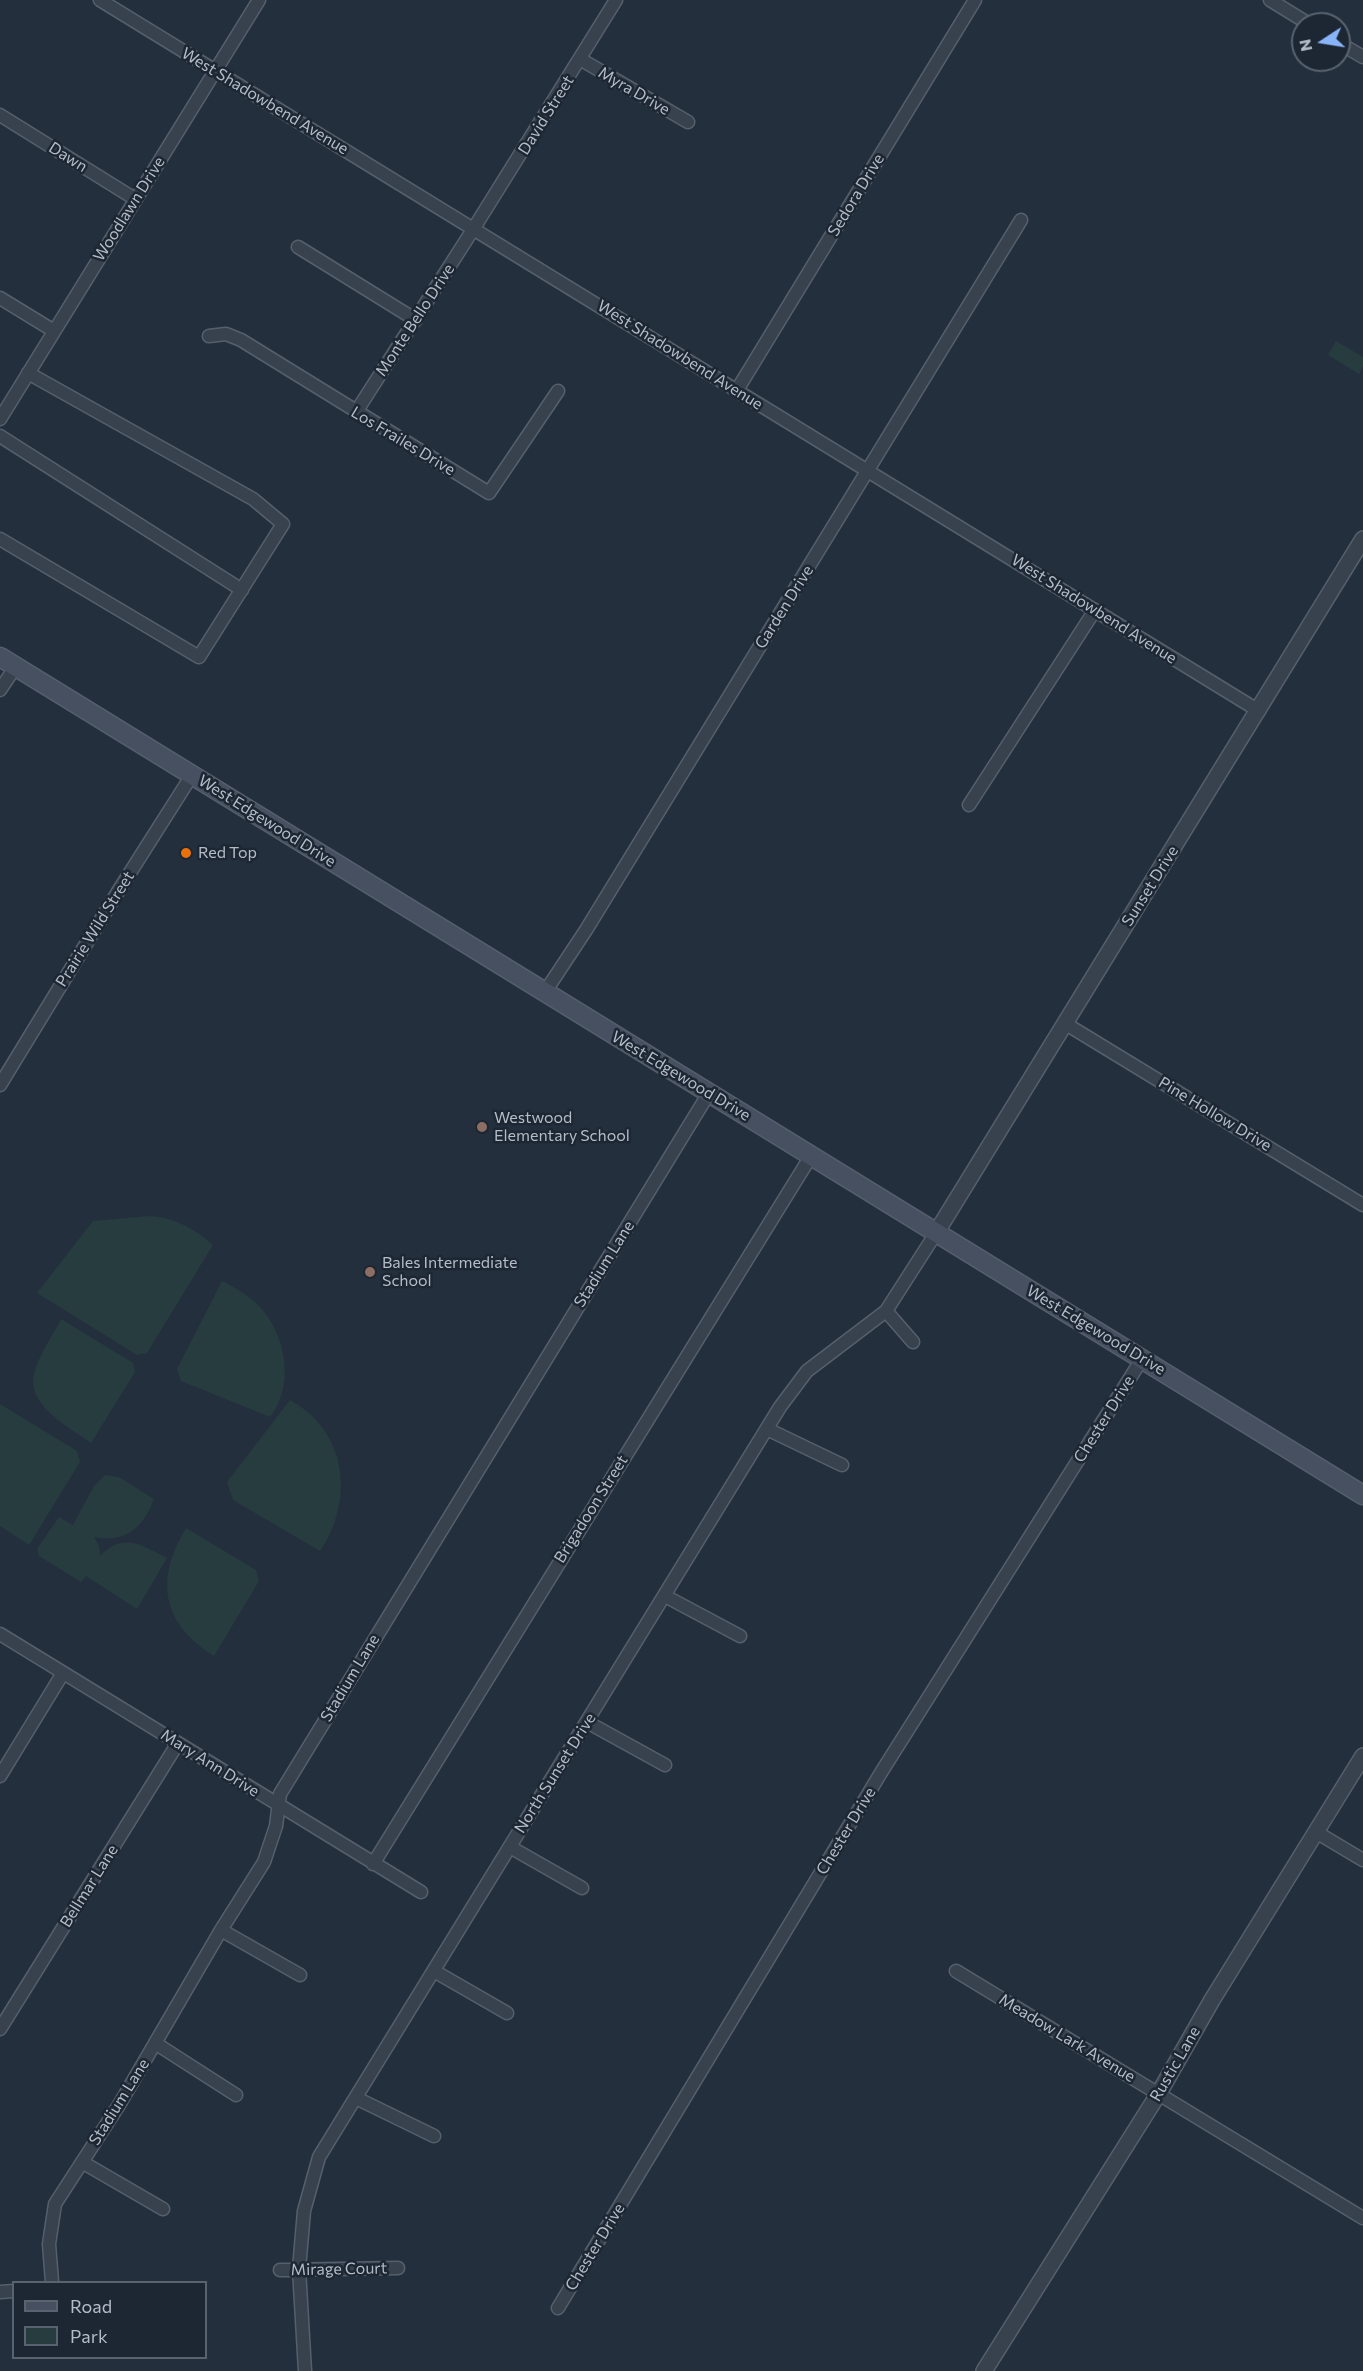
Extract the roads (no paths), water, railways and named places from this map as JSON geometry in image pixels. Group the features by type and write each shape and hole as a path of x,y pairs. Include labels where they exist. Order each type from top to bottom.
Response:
{"main road":[{"name":"West Edgewood Drive","path":"8,662 1363,1495"}],"street":[{"name":"West Shadowbend Avenue","path":"100,0 1258,711"},
{"name":"Woodlawn Drive","path":"0,419 259,0"},
{"name":"David Street","path":"474,228 616,0"},
{"path":"1270,0 1291,13"},
{"name":"Sedora Drive","path":"737,390 969,2"},
{"name":"Myra Drive","path":"580,59 688,122"},
{"name":"Dawn","path":"0,115 135,200"},
{"name":"Garden Drive","path":"545,992 586,930 1021,220"},
{"name":"Monte Bello Drive","path":"356,412 474,228"},
{"path":"298,247 416,320"},
{"path":"0,298 54,331"},
{"name":"Los Frailes Drive","path":"209,336 226,334 241,340 489,493 558,391"},
{"path":"0,539 199,657 283,524 254,499 28,373"},
{"path":"0,436 242,590"},
{"name":"Sunset Drive","path":"936,1233 1363,539"},
{"path":"969,805 1095,610"},
{"path":"0,690 8,662"},
{"name":"Prairie Wild Street","path":"0,1084 118,890 192,775"},
{"name":"Pine Hollow Drive","path":"1066,1024 1363,1205"},
{"name":"Stadium Lane","path":"52,2281 49,2244 55,2204 119,2105 221,1929 264,1862 276,1826 280,1794 709,1094"},
{"name":"Brigadoon Street","path":"373,1864 811,1156"},
{"name":"North Sunset Drive","path":"305,2371 299,2269 304,2211 319,2157 796,1383 807,1371 886,1311 936,1233"},
{"path":"886,1311 913,1342"},
{"name":"Chester Drive","path":"558,2308 882,1771 1142,1359"},
{"path":"767,1429 842,1465"},
{"path":"665,1596 740,1636"},
{"name":"Mary Ann Drive","path":"0,1634 421,1892"},
{"path":"0,1776 63,1672"},
{"path":"587,1722 665,1765"},
{"name":"Bellmar Lane","path":"0,2029 178,1743"},
{"name":"Rustic Lane","path":"984,2371 1158,2093 1363,1756"},
{"path":"1316,1832 1363,1860"},
{"path":"510,1847 582,1888"},
{"path":"221,1929 300,1975"},
{"path":"434,1971 507,2013"},
{"name":"Meadow Lark Avenue","path":"956,1971 1363,2218"},
{"path":"155,2043 236,2095"},
{"path":"356,2098 434,2136"},
{"path":"82,2162 163,2209"},
{"name":"Mirage Court","path":"280,2270 398,2268"}],"place":[{"name":"Red Top","path":"186,853"},
{"name":"Westwood Elementary School","path":"482,1127"},
{"name":"Bales Intermediate School","path":"370,1272"}]}
